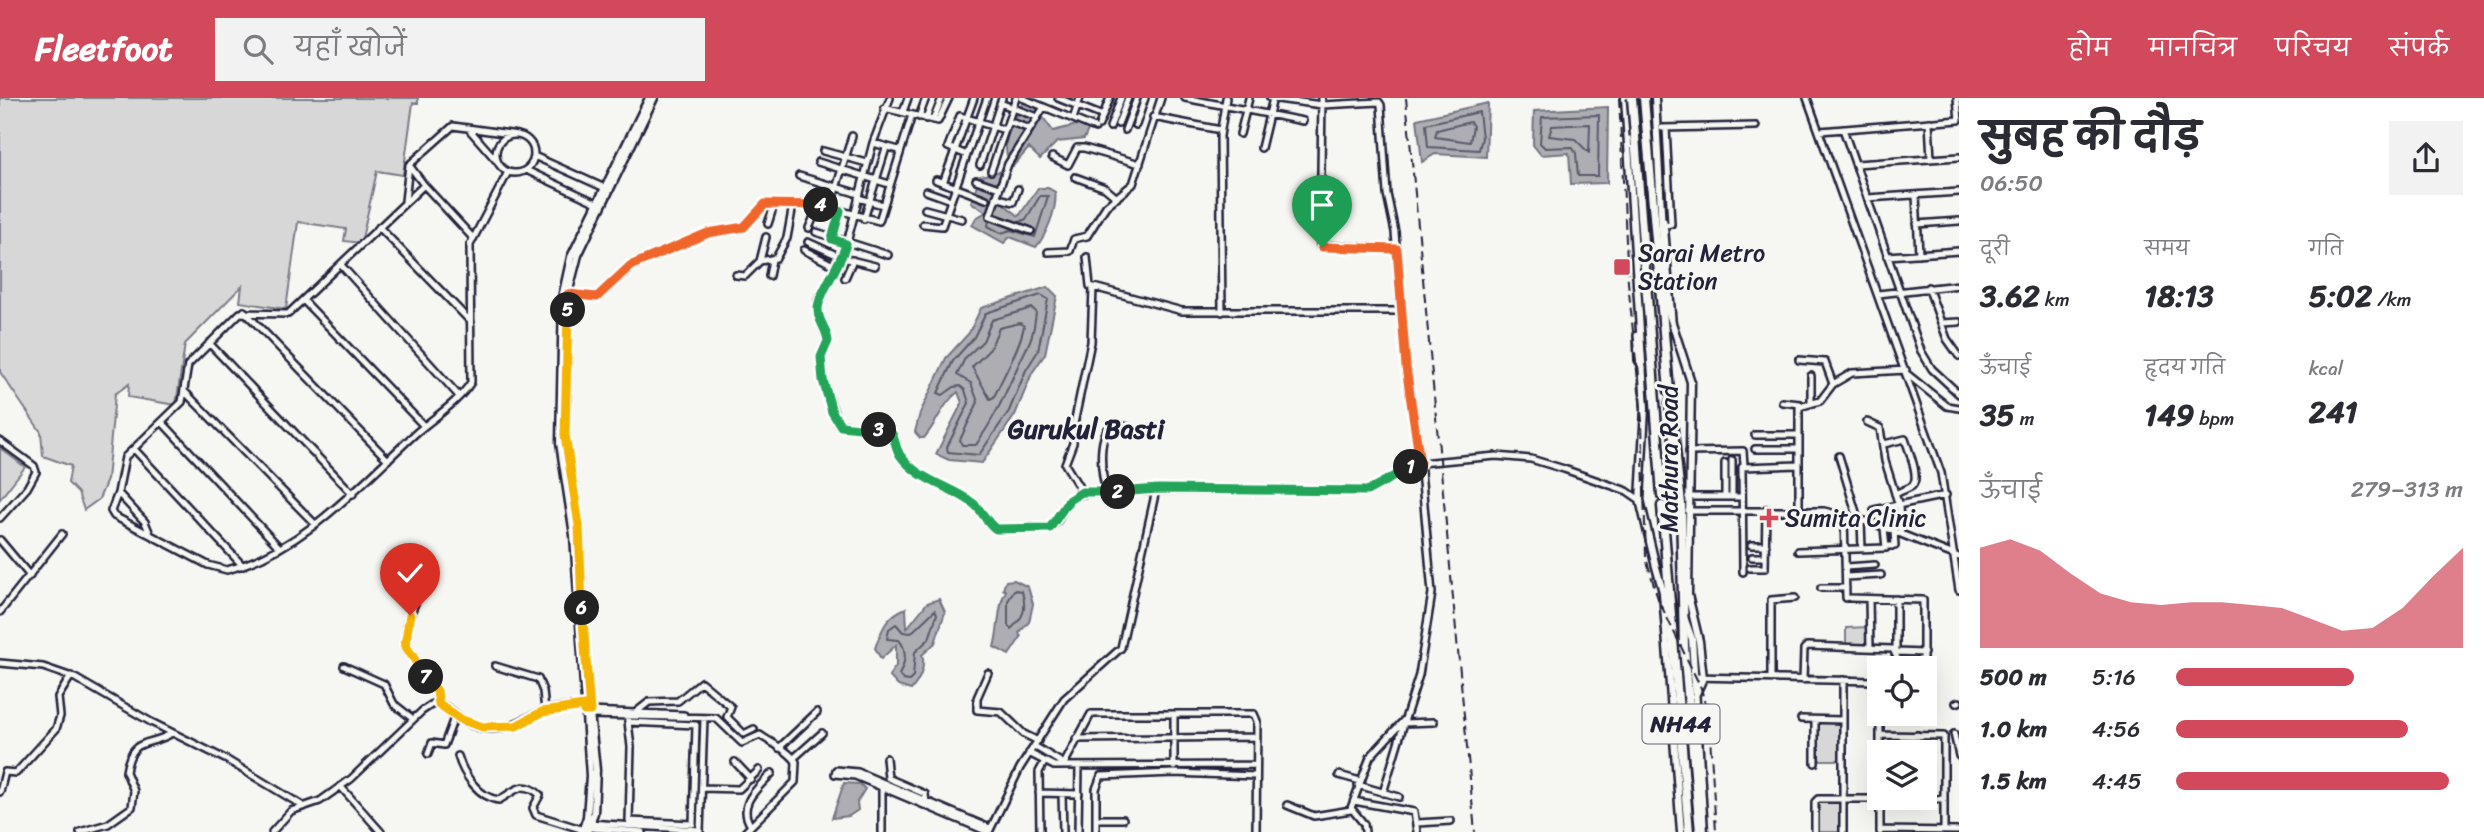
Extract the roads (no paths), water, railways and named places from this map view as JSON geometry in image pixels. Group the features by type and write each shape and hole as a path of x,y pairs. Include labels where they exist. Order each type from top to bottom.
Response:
{"highway":[{"name":"Mathura Road","path":"1632,98 1662,495"},
{"name":"Mathura Road","path":"1644,98 1669,391"},
{"name":"Mathura Road","path":"1670,403 1681,504 1683,615 1695,781 1702,832"},
{"name":"Mathura Road","path":"1662,506 1689,832"},
{"path":"1695,781 1699,749"}],"main road":[{"path":"607,189 649,98"},
{"path":"587,712 574,535 560,443 563,293 568,264 654,98"},
{"name":"Mathura Road","path":"1625,98 1645,408 1640,500 1646,534 1663,592 1671,601"},
{"name":"Mathura Road","path":"1655,98 1656,142 1671,324 1691,382 1693,413 1689,452 1688,594 1699,642 1703,678"},
{"path":"1626,115 1630,124 1641,126 1651,124 1656,112"},
{"path":"587,828 590,776 579,525 565,442 568,294 575,262 599,204"},
{"path":"1663,592 1681,832"},
{"path":"1683,615 1692,639 1702,832"},
{"path":"1695,696 1703,678"}],"street":[{"path":"890,98 884,108 867,163 843,258 820,296 818,313 828,341 821,357 824,385 838,424 892,434 897,450 909,465 931,483 958,493 976,506 994,529 1030,531 1050,528 1069,500 1082,492 1367,491 1420,463 1512,456 1564,469 1627,491 1640,500"},
{"path":"902,112 908,98"},
{"path":"926,98 926,118"},
{"path":"926,118 934,98"},
{"path":"926,118 942,98"},
{"path":"884,108 942,119 949,98"},
{"path":"967,117 974,98"},
{"path":"923,224 942,227 987,98"},
{"path":"991,171 1016,98"},
{"path":"1022,98 1097,126 1109,100 1099,98"},
{"path":"1058,98 1103,116"},
{"path":"1073,119 1080,98"},
{"path":"1111,127 1121,98"},
{"path":"1118,124 1128,98"},
{"path":"1125,130 1137,98"},
{"path":"1136,125 1145,98"},
{"path":"1048,252 1070,251 1074,239 1087,236 1104,209 1133,184 1161,98"},
{"path":"1185,98 1225,102 1303,121"},
{"path":"1240,134 1249,98"},
{"path":"1261,148 1272,98 1379,102 1381,105"},
{"path":"1383,793 1419,675 1432,593 1420,463 1406,367 1397,249 1387,194 1381,105 1384,98"},
{"path":"1656,112 1661,98"},
{"path":"1807,98 1907,372 1946,495 1959,590"},
{"path":"1820,131 1959,120 1957,98"},
{"path":"980,165 1001,100 1037,117"},
{"path":"1322,101 1320,245 1397,249"},
{"path":"1222,312 1221,130 1225,102"},
{"path":"1031,231 990,217 1008,164 1044,107"},
{"path":"982,112 995,117"},
{"path":"568,294 597,297 630,266 708,233 744,227 765,204 819,205 878,221 912,115"},
{"path":"967,155 948,146 960,116 1005,130"},
{"path":"1153,117 1221,130"},
{"path":"1008,121 1030,130"},
{"path":"1931,159 1932,122"},
{"path":"405,201 410,165 451,126 518,135 530,142 534,156 526,170"},
{"path":"1656,128 1756,126"},
{"path":"468,128 509,172 526,170 599,204"},
{"path":"1665,128 1671,224 1665,225"},
{"path":"1843,129 1927,362 1959,394"},
{"path":"496,160 498,145 510,135 518,135"},
{"path":"830,208 852,136"},
{"path":"1656,142 1665,225 1668,291"},
{"path":"873,143 899,150"},
{"path":"864,219 886,148"},
{"path":"1052,157 1068,165 1077,148 1084,148 1140,164"},
{"path":"823,150 867,163"},
{"path":"943,183 956,151"},
{"path":"534,156 607,189"},
{"path":"1856,164 1959,157"},
{"path":"818,162 889,184"},
{"path":"410,165 424,185 472,238"},
{"path":"424,185 284,316 244,311 209,343 187,367 186,391 182,402 123,460 118,493 111,514 219,569 243,566 279,547 315,524 353,494 471,382 469,251 472,238 509,172"},
{"path":"799,176 883,205"},
{"path":"1075,177 1105,188 1117,198"},
{"path":"936,180 986,199"},
{"path":"976,180 999,188"},
{"path":"996,197 1013,202 1018,189"},
{"path":"926,191 951,200"},
{"path":"1867,198 1959,192"},
{"path":"1916,195 1919,254"},
{"path":"768,224 774,205"},
{"path":"760,261 776,258 787,238 793,205"},
{"path":"819,205 813,230 846,244 888,255"},
{"path":"925,209 962,219"},
{"path":"832,239 840,211"},
{"path":"1917,224 1959,221"},
{"path":"379,228 471,322"},
{"path":"736,275 746,276 760,261 766,237"},
{"path":"808,242 843,258 875,266"},
{"path":"804,250 839,268"},
{"path":"1887,256 1959,251"},
{"path":"1087,257 1088,284 1093,288 1173,310 1402,311"},
{"path":"769,276 772,260"},
{"path":"845,278 853,260"},
{"path":"341,265 458,396"},
{"path":"1878,294 1959,285"},
{"path":"1082,492 1065,464 1073,443 1074,424 1093,333 1093,288"},
{"path":"1928,288 1952,348 1959,356"},
{"path":"304,300 424,426"},
{"path":"244,311 388,460"},
{"path":"1941,323 1959,322"},
{"path":"209,343 353,494"},
{"path":"1799,360 1825,362 1833,384"},
{"path":"1782,402 1800,404 1820,401 1833,384 1852,373 1907,372 1947,406 1959,408"},
{"path":"1811,376 1811,403"},
{"path":"186,391 315,524"},
{"path":"1800,404 1800,509"},
{"path":"162,422 279,547"},
{"path":"1867,422 1879,426 1885,461 1899,506 1901,534"},
{"path":"1107,493 1103,477 1104,436 1111,425 1128,427"},
{"path":"1755,435 1799,435"},
{"path":"1884,444 1905,439 1913,467 1915,480 1912,486 1895,494"},
{"path":"0,441 34,466 36,472 27,488 0,518"},
{"path":"134,449 243,566"},
{"path":"1755,449 1799,449"},
{"path":"1689,452 1743,451 1743,572"},
{"path":"1839,456 1859,519 1862,549"},
{"path":"1729,497 1732,460"},
{"path":"1725,463 1729,497"},
{"path":"1744,465 1799,465"},
{"path":"1627,491 1640,482"},
{"path":"925,805 858,772 834,771 855,776 882,789 989,831 1029,754 1068,694 1121,648 1155,491"},
{"path":"118,493 145,522 150,534"},
{"path":"1874,509 1946,495"},
{"path":"1688,498 1742,497"},
{"path":"1750,568 1765,568 1766,509"},
{"path":"1688,511 1800,509 1844,515 1956,555"},
{"path":"1844,515 1848,598 1896,599 1924,602 1922,660 1898,660 1896,599"},
{"path":"1884,528 1887,546"},
{"path":"1798,551 1895,546 1894,531"},
{"path":"0,612 62,534"},
{"path":"0,540 30,576"},
{"path":"1751,545 1766,545"},
{"path":"1752,557 1765,557"},
{"path":"1846,567 1875,565"},
{"path":"1846,577 1881,575"},
{"path":"1821,589 1846,588"},
{"path":"1770,679 1771,602 1774,598 1795,598"},
{"path":"1869,598 1870,648"},
{"path":"416,601 408,621 405,645 437,691 439,704"},
{"path":"1803,680 1805,647 1896,651"},
{"path":"0,663 43,667 71,676 172,733 227,760 303,806"},
{"path":"344,666 384,684 396,706 413,719"},
{"path":"495,666 538,679 543,691 545,711"},
{"path":"988,673 977,698 978,710 1001,712 1024,734 1064,764"},
{"path":"0,792 5,772 17,773 56,729 60,716 59,696 71,676"},
{"path":"1694,677 1867,681"},
{"path":"1843,680 1843,832"},
{"path":"627,717 649,702 678,701 703,682 730,707 727,717 744,734 754,729"},
{"path":"272,832 291,811 320,801 341,787 429,705 439,704 474,726 516,726 545,711 587,712 693,724 696,727 693,824 629,830"},
{"path":"779,748 817,712"},
{"path":"635,713 702,718"},
{"path":"1064,764 1091,714 1254,714 1257,737 1256,832"},
{"path":"1174,714 1174,773"},
{"path":"428,754 432,743 445,744 455,715"},
{"path":"627,717 717,718 742,743 759,734 779,748 787,750 794,758 795,782 745,832"},
{"path":"627,717 631,747 628,820 670,831 700,831 702,718"},
{"path":"1801,719 1843,720"},
{"path":"1815,720 1815,762"},
{"path":"1351,810 1359,783 1375,751 1403,723 1434,722"},
{"path":"1880,726 1880,740"},
{"path":"80,832 98,829 115,821 134,805 134,789 126,772 137,745 172,733"},
{"path":"794,758 822,733"},
{"path":"1954,734 1959,756"},
{"path":"1880,735 1944,736 1944,830"},
{"path":"1076,738 1257,737"},
{"path":"1029,754 1044,763 1079,766 1256,765"},
{"path":"458,756 467,777 492,799 499,800 515,787 524,786 540,795 533,808 536,815 587,828 643,832"},
{"path":"886,758 888,778 925,794 925,805"},
{"path":"734,762 751,779"},
{"path":"1040,832 1040,770 1044,763"},
{"path":"1078,832 1079,766"},
{"path":"702,788 737,789 759,770"},
{"path":"751,826 746,817 747,801 772,772"},
{"path":"1096,832 1096,789 1101,776 1174,773 1256,776"},
{"path":"1339,775 1398,797"},
{"path":"341,787 381,832"},
{"path":"882,789 882,832"},
{"path":"1039,793 1079,793"},
{"path":"1062,793 1063,832"},
{"path":"1815,832 1815,800 1867,798"},
{"path":"1937,799 1944,799"},
{"path":"1354,801 1416,814 1417,832"},
{"path":"1287,805 1314,816 1351,810"},
{"path":"1351,810 1362,820 1365,832"},
{"path":"1880,810 1880,831 1959,831"},
{"path":"1096,819 1123,819"},
{"path":"1417,823 1451,821"}],"water":[{"path":"1025,98 1034,98 1037,109 1053,131 1092,121 1084,139 1057,142 1040,159 1029,148 1013,166 1006,150 1007,141"},
{"path":"1488,103 1486,157 1435,154 1422,162 1417,119"},
{"path":"1608,107 1607,183 1571,184 1569,153 1541,155 1533,145 1534,111"},
{"path":"1002,171 995,197 1019,216 1038,188 1048,188 1055,192 1055,205 1050,221 1036,247 1010,237 1004,243 972,225 976,218 986,212 971,202 980,176"},
{"path":"1048,287 1057,296 1045,354 1032,373 1015,415 982,463 949,460 936,454 962,403 958,392 924,438 920,438 915,432 920,413 946,358 969,333 981,308"},
{"path":"1014,580 1028,587 1033,604 1029,622 1019,633 1021,637 1009,655 994,647 1001,602 1006,591 1003,589 1006,581"},
{"path":"939,599 945,612 935,643 922,655 923,664 919,678 911,690 898,686 889,676 896,666 896,645 881,659 875,648 883,629 889,619 906,608 907,628 927,603"},
{"path":"844,783 860,784 865,789 857,802 858,810 849,816 832,818"}],"railway":[{"path":"1406,98 1475,832"},
{"path":"1619,98 1628,282 1642,421 1646,558 1658,599 1701,688 1709,720 1716,832"}],"place":[{"name":"Sarai Metro Station","path":"1622,267"},
{"name":"Sumita Clinic","path":"1769,518"}],"district":[{"name":"Gurukul Basti","path":"1086,429"}]}
